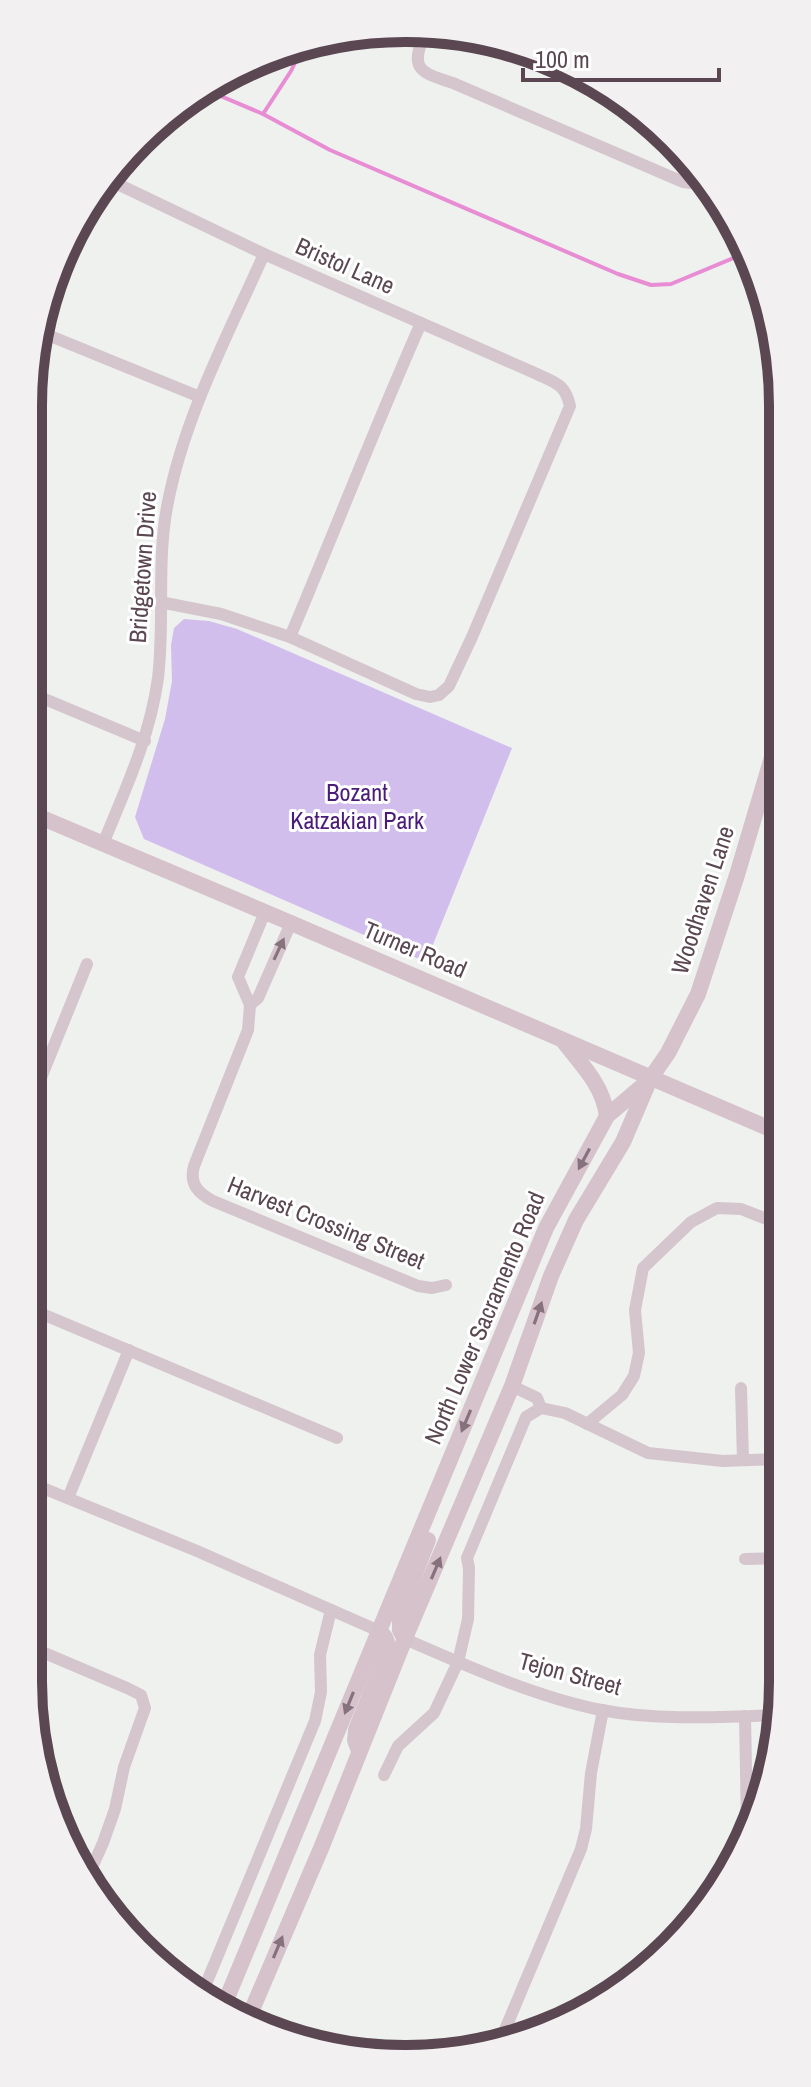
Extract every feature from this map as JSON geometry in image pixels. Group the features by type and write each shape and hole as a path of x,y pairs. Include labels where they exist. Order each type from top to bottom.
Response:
{"main road":[{"name":"Woodhaven Lane","path":"650,1079 680,1032 704,978 769,770"},
{"name":"Turner Road","path":"42,818 769,1129"},
{"path":"563,1041 598,1086 607,1116"},
{"name":"North Lower Sacramento Road","path":"227,1998 546,1228 607,1116 650,1079"},
{"name":"North Lower Sacramento Road","path":"251,2011 512,1386 557,1262 576,1220 623,1142 650,1079"},
{"path":"405,1639 400,1630 400,1613 435,1522 431,1505"},
{"path":"359,1752 356,1730 388,1643 386,1636 379,1631"}],"street":[{"path":"421,43 416,60 419,69 430,75 683,182 693,182"},
{"name":"Bristol Lane","path":"117,184 264,254 537,374 559,385 567,393 570,406 472,637 449,686 439,695 416,694 290,637"},
{"name":"Bridgetown Drive","path":"103,844 145,741 158,675 161,556 172,480 200,397 264,254"},
{"path":"160,602 221,614 290,637 421,323"},
{"path":"49,335 200,397"},
{"path":"42,698 145,741"},
{"path":"265,912 243,965 268,975"},
{"name":"Harvest Crossing Street","path":"250,1005 258,998 291,923"},
{"path":"42,1075 87,964"},
{"name":"Harvest Crossing Street","path":"243,965 238,977 250,1005 248,1030 194,1166 191,1176 193,1183 213,1201 418,1286 432,1288 446,1285"},
{"path":"587,1424 622,1395 634,1376 639,1353 635,1310 643,1268 691,1222 717,1208 741,1209 769,1220"},
{"path":"42,1314 337,1438"},
{"path":"68,1498 129,1350"},
{"path":"512,1386 537,1398 541,1408"},
{"path":"741,1388 743,1460"},
{"path":"384,1775 398,1746 434,1713 458,1662 468,1619 467,1558 526,1417 541,1408 565,1413 648,1453 723,1461 769,1459"},
{"path":"42,1488 379,1631"},
{"path":"745,1559 769,1558"},
{"path":"206,1985 315,1721 321,1692 320,1655 331,1610"},
{"name":"Tejon Street","path":"405,1639 559,1699 603,1710 674,1717 767,1715"},
{"path":"42,1652 127,1688 141,1695 145,1703 143,1717 124,1767 115,1809 93,1866"},
{"path":"504,2032 581,1849 603,1710"},
{"path":"745,1716 747,1807"}],"green space":[{"name":"Bozant Katzakian Park","path":"184,619 209,621 237,629 512,748 426,962 144,839 135,817 165,719 172,681 174,628"}],"waterway":[{"path":"263,114 297,58"},
{"path":"218,95 263,114 330,150 618,274 651,285 671,284 737,257"}]}
